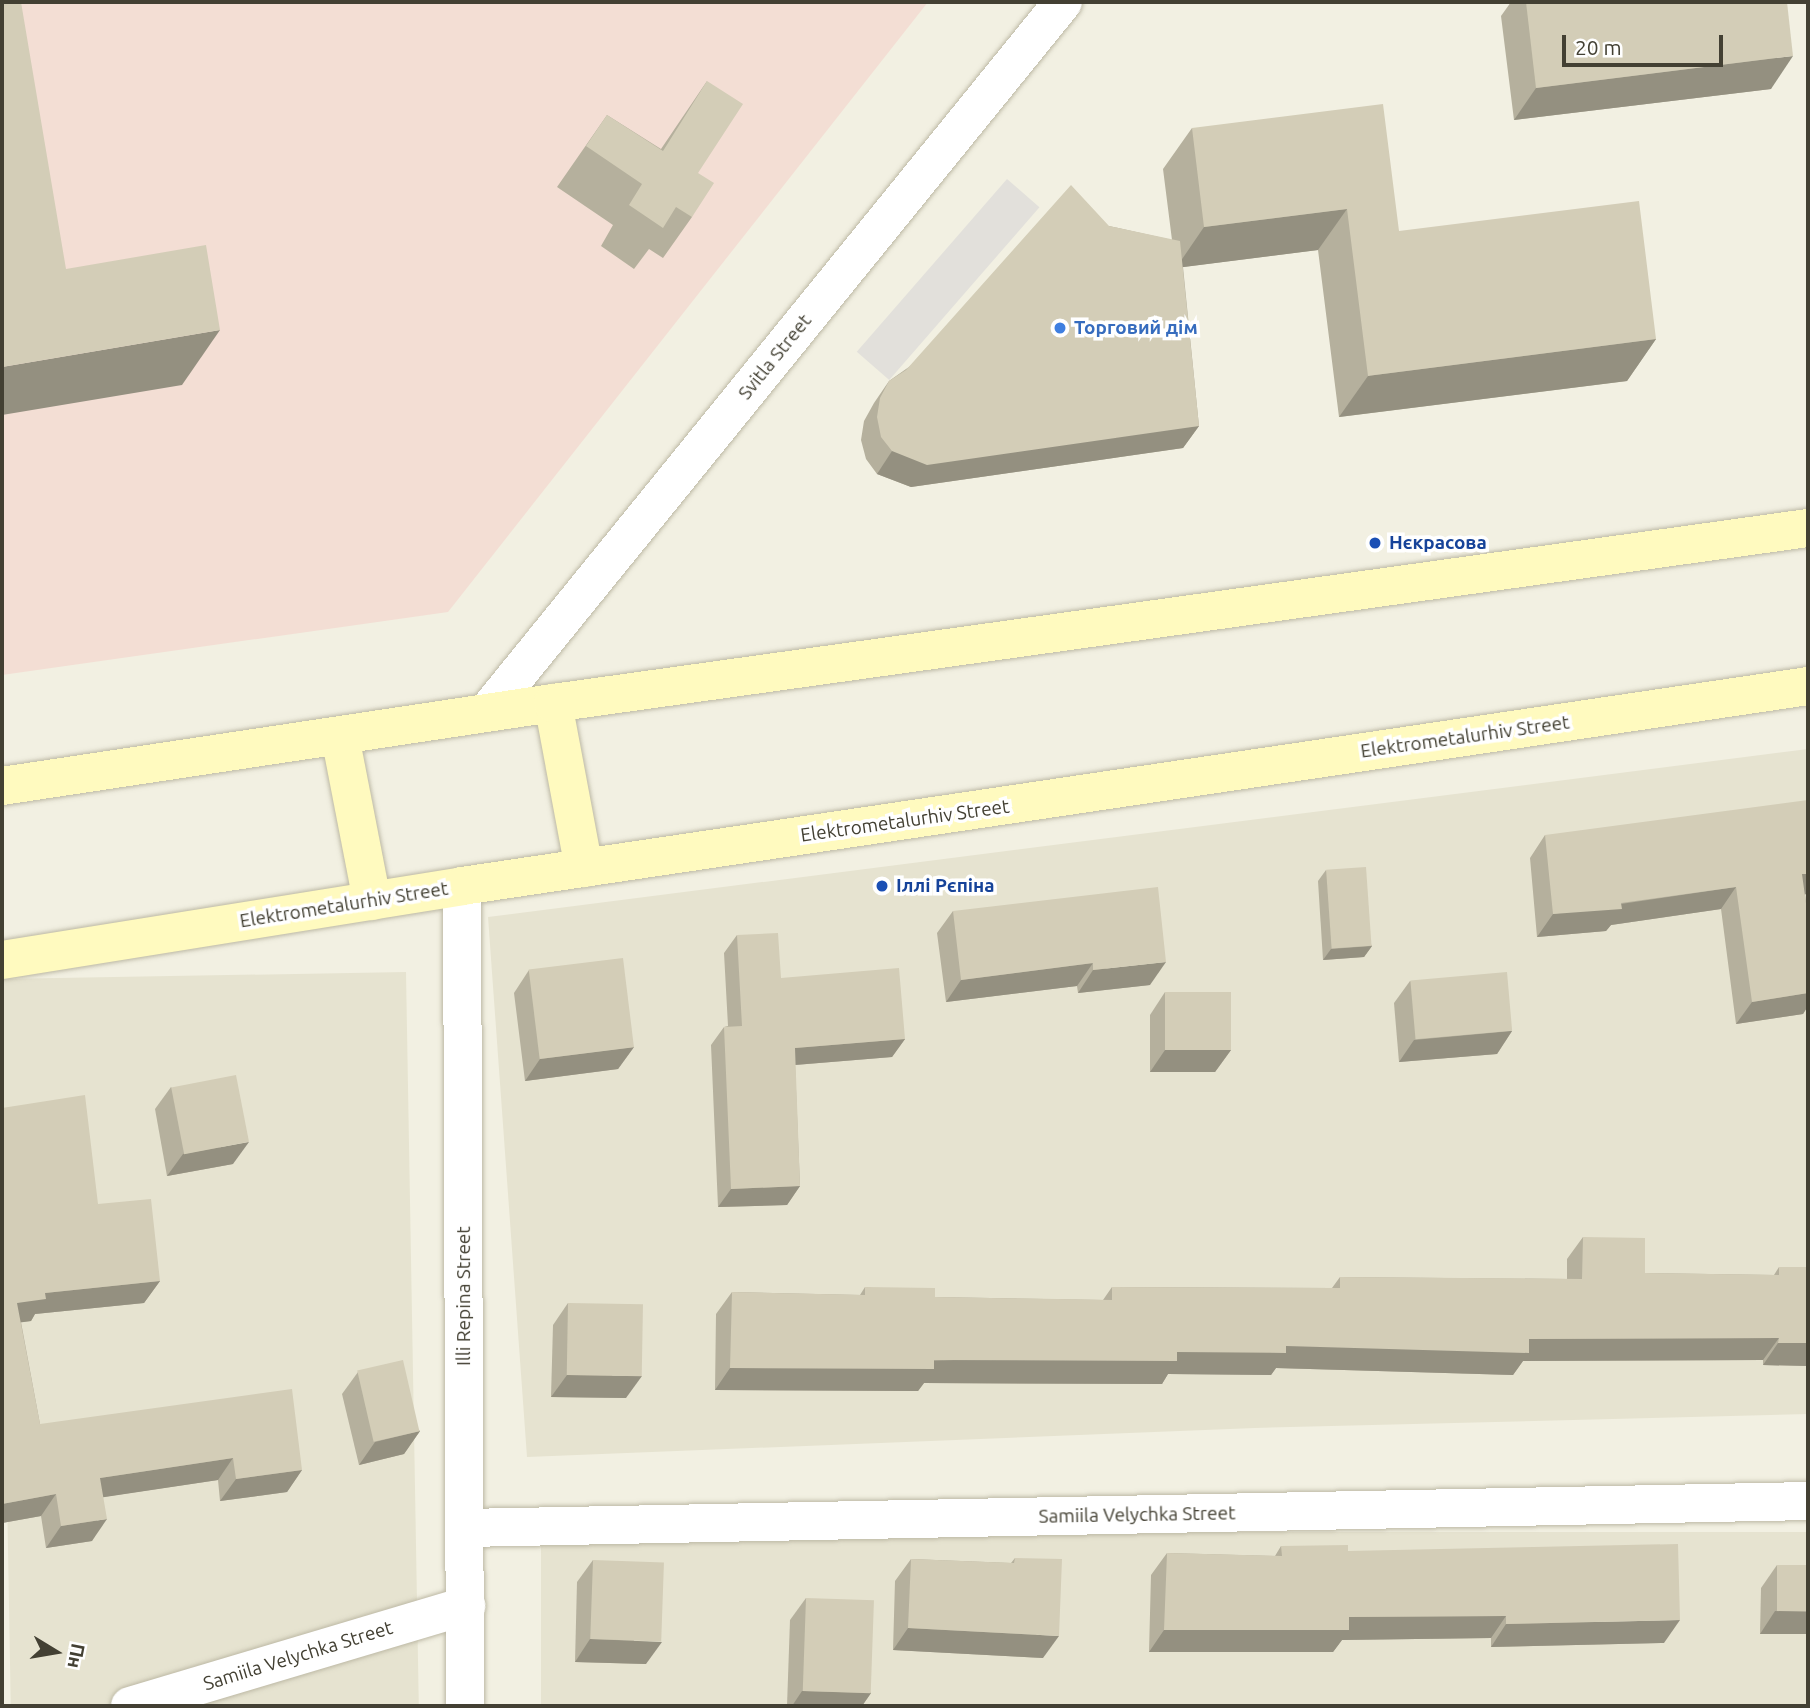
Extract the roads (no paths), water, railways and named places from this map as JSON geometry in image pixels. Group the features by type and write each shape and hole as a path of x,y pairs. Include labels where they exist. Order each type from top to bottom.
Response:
{"main road":[{"path":"2,786 487,712 1808,528"},
{"name":"Elektrometalurhiv Street","path":"2,960 462,886 1808,686"},
{"path":"553,703 584,869"},
{"path":"340,736 372,901"}],"street":[{"name":"Svitla Street","path":"487,712 1062,2"},
{"name":"Illi Repina Street","path":"462,886 467,1606 465,1706"},
{"name":"Samiila Velychka Street","path":"465,1528 1808,1501"},
{"name":"Samiila Velychka Street","path":"130,1706 467,1606"}],"place":[{"name":"Торговий дім","path":"1060,328"},
{"name":"Нєкрасова","path":"1375,543"},
{"name":"Іллі Рєпіна","path":"882,886"}]}
